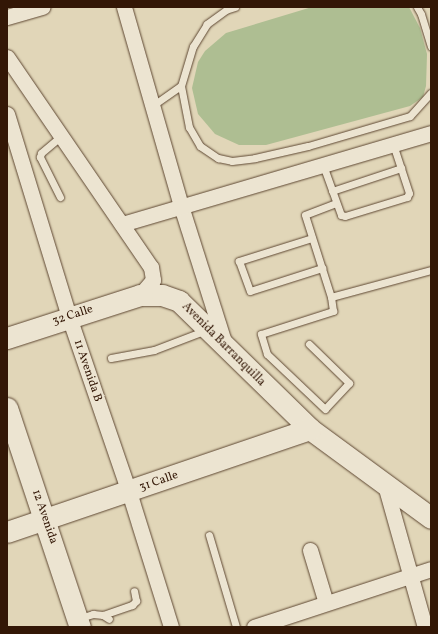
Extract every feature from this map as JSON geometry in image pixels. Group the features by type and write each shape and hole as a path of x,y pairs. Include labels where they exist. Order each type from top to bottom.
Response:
{"main road":[{"name":"Avenida Barranquilla","path":"140,295 162,294 178,301 310,429 431,518"},
{"name":"32 Calle","path":"7,338 140,295"},
{"name":"12 Avenida","path":"7,408 79,623"},
{"name":"31 Calle","path":"7,532 129,492 310,429"}],"street":[{"path":"7,17 43,7"},
{"path":"124,7 181,206 227,350"},
{"path":"7,57 151,267 153,280 140,295"},
{"name":"11 Avenida B","path":"7,114 69,317 129,492 171,627"},
{"path":"122,224 431,133"},
{"path":"386,485 425,627"},
{"path":"310,550 326,603"},
{"path":"254,627 431,570"}],"lane":[{"path":"235,7 226,10 207,24 192,46 181,86 189,127 200,146 218,158 232,161 308,146 410,116 431,93"},
{"path":"416,7 421,14 431,47"},
{"path":"152,106 181,86"},
{"path":"60,197 40,157 41,153 61,136"},
{"path":"324,165 340,215 344,216 407,197 409,193 393,144"},
{"path":"332,191 401,168"},
{"path":"309,344 349,383 325,409 267,354 261,334 263,331 333,310 331,297 305,215 336,203"},
{"path":"312,238 239,261 250,291 322,268"},
{"path":"331,297 431,270"},
{"path":"111,358 154,350 207,330"},
{"path":"210,535 236,627"},
{"path":"79,623 106,617 132,605 136,601 134,591"}],"green space":[{"path":"312,7 409,7 420,28 427,54 426,86 423,97 410,106 266,145 239,145 215,134 198,114 192,88 198,62 205,51 226,33"}]}
